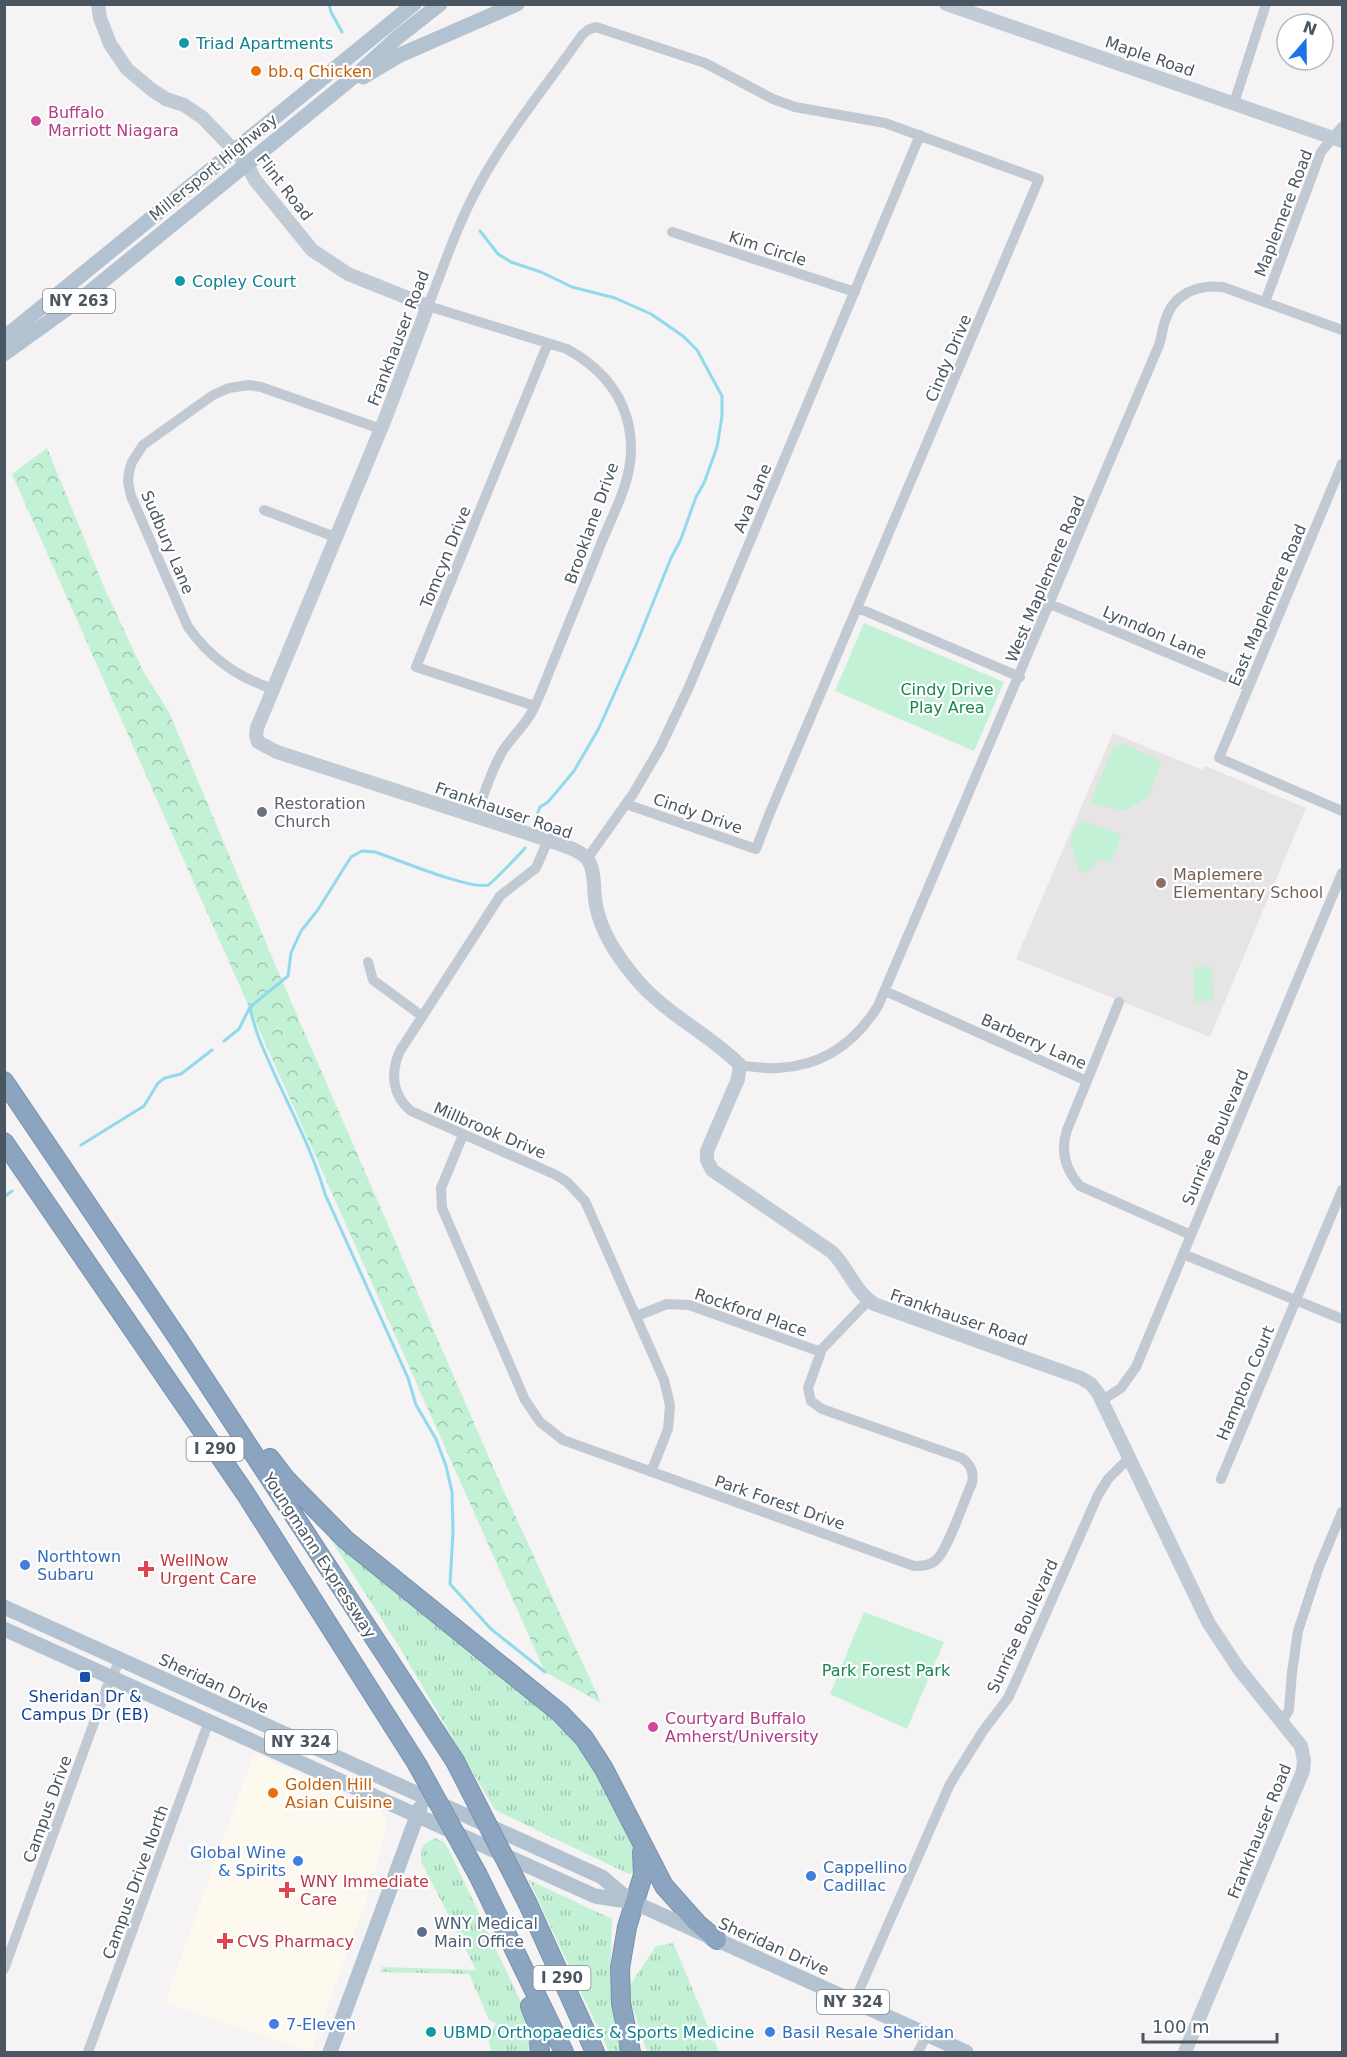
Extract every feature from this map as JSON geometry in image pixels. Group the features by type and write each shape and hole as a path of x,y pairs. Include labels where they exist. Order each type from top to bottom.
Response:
{"highway":[{"path":"4,1073 16,1098"},
{"name":"Youngmann Expressway","path":"4,1081 179,1340 455,1761 528,1904 595,2052"},
{"name":"Youngmann Expressway","path":"4,1142 245,1493 417,1764 494,1906 564,2052"},
{"path":"179,1340 286,1479 322,1518 388,1576 560,1713 584,1738 604,1769 641,1844 670,1895 717,1940"},
{"path":"631,2052 621,2003 620,1968 633,1902 644,1869 641,1844"},
{"path":"494,1906 538,2027 540,2052"}],"main road":[{"name":"Millersport Highway","path":"4,338 236,152 414,4"},
{"name":"Millersport Highway","path":"4,354 86,296 440,4"},
{"path":"334,92 400,55 517,4"},
{"name":"Sheridan Drive","path":"4,1607 603,1877 633,1902"},
{"name":"Sheridan Drive","path":"4,1629 595,1896 633,1902 966,2052"},
{"path":"330,2052 424,1797"}],"street":[{"name":"Flint Road","path":"98,4 100,18 111,44 127,69 152,90 184,105 203,118 247,164 255,180 312,250 327,262 365,282 428,306"},
{"name":"Maple Road","path":"946,4 1234,102 1338,140"},
{"path":"1234,102 1265,14 1266,4"},
{"name":"Frankhauser Road","path":"588,859 580,853 548,840 263,746 257,740 256,732 381,429 462,219 494,161 582,35 590,28 602,28"},
{"name":"Cindy Drive","path":"602,28 705,63 773,99 795,107 885,123 1039,179 756,849 626,804"},
{"name":"Maplemere Road","path":"1265,302 1321,152 1338,140 1342,127"},
{"name":"Ava Lane","path":"588,859 626,804 660,748 689,687 920,135"},
{"name":"Kim Circle","path":"672,232 855,292"},
{"name":"West Maplemere Road","path":"740,1066 791,1067 819,1060 847,1044 870,1020 885,991 1020,677 1159,345 1165,318 1185,293 1203,287 1223,287 1265,302"},
{"path":"1265,302 1342,330"},
{"name":"Brooklane Drive","path":"428,306 567,349 584,358 606,379 619,398 627,418 632,448 627,478 535,706 493,770 476,818"},
{"name":"Tomcyn Drive","path":"535,706 416,667 548,343"},
{"name":"Sudbury Lane","path":"273,689 239,675 222,664 188,627 131,496 128,482 132,462 143,446 218,392 239,386 261,387 381,429"},
{"name":"East Maplemere Road","path":"1342,464 1219,758 1342,811"},
{"path":"264,510 335,537"},
{"name":"Lynndon Lane","path":"1050,604 1249,687"},
{"path":"858,608 1020,677"},
{"name":"Millbrook Drive","path":"548,840 536,868 500,896 422,1016 396,1060 393,1071 395,1087 404,1105 411,1111 556,1175 585,1201 664,1380 670,1405 668,1429 651,1472"},
{"path":"588,859 599,918 626,965 662,1005 740,1066"},
{"name":"Sunrise Boulevard","path":"1101,1401 1121,1388 1137,1367 1342,873"},
{"path":"368,962 373,980 422,1016"},
{"name":"Barberry Lane","path":"885,991 1087,1081 1065,1135 1064,1154 1070,1175 1080,1186 1191,1235"},
{"path":"1087,1081 1119,1002"},
{"name":"Frankhauser Road","path":"740,1066 738,1079 707,1151 707,1160 717,1176 832,1252 868,1300 879,1307 1082,1378 1093,1386 1208,1622 1239,1669 1301,1746 1303,1771 1185,2052"},
{"name":"Park Forest Drive","path":"463,1134 441,1188 442,1208 525,1400 540,1422 563,1440 914,1566 921,1566 936,1560 941,1555 972,1483 971,1467 962,1458 816,1406 811,1401 808,1388 821,1352 868,1300"},
{"name":"Hampton Court","path":"1221,1479 1342,1190"},
{"path":"1183,1254 1342,1319"},
{"name":"Rockford Place","path":"637,1316 667,1304 689,1305 821,1352"},
{"name":"Sunrise Boulevard","path":"855,2002 950,1784 982,1731 1012,1690 1098,1495 1108,1479 1128,1459"},
{"path":"1282,1721 1289,1710 1298,1631 1316,1575 1342,1512"},
{"name":"Campus Drive","path":"4,1968 120,1660"},
{"name":"Campus Drive North","path":"88,2052 209,1721"},
{"path":"918,2052 927,2035"}],"shaded area":[{"name":"Maplemere Elementary School","path":"1113,733 1202,770 1205,766 1306,808 1210,1037 1016,959"},
{"path":"254,1753 382,1812 387,1824 367,1899 311,2052 165,2002"}],"green space":[{"path":"47,448 104,587 143,671 169,712 277,969 497,1476 601,1703 545,1672 12,474"},
{"name":"Cindy Drive Play Area","path":"864,623 1004,682 974,751 835,691"},
{"path":"1123,743 1161,761 1149,796 1125,811 1090,803 1113,747"},
{"path":"1080,820 1122,835 1111,863 1101,859 1096,861 1096,865 1087,873 1079,870 1070,842"},
{"path":"1211,966 1214,1000 1195,1002 1193,968"},
{"path":"321,1524 566,1726 594,1768 639,1860 638,1872 629,1874 495,1810 400,1648"},
{"name":"Park Forest Park","path":"864,1612 944,1642 907,1729 830,1694"},
{"path":"435,1838 444,1842 450,1852 528,2017 531,2052 491,2052 489,2041 496,2023 489,2020 469,1974 381,1972 382,1967 476,1970 421,1861 423,1847"},
{"path":"529,1880 612,1919 610,1981 614,2017 625,2052 609,2052"},
{"path":"673,1943 719,2052 647,2052 627,1990 656,1946"}],"waterway":[{"path":"329,4 342,32"},
{"path":"480,231 498,254 511,262 541,272 572,287 615,298 651,314 683,336 697,350 722,396 722,416 717,447 636,645 599,728 574,771 548,802 540,807 534,822"},
{"path":"224,1041 239,1029 250,1007 288,976 291,953 301,931 317,911 351,857 362,851 375,852 450,879 488,885 525,848"},
{"path":"250,1007 260,1041 308,1148 325,1194 408,1378 416,1405 436,1439 446,1466 452,1492 453,1532 450,1584 491,1629 545,1672"},
{"path":"81,1145 144,1106 158,1083 165,1078 181,1074 212,1050"},
{"path":"4,1197 12,1191"}],"place":[{"name":"Triad Apartments","path":"184,43"},
{"name":"bb.q Chicken","path":"256,71"},
{"name":"Buffalo Marriott Niagara","path":"36,121"},
{"name":"Copley Court","path":"180,281"},
{"name":"Restoration Church","path":"262,812"},
{"name":"Maplemere Elementary School","path":"1161,883"},
{"name":"Northtown Subaru","path":"25,1565"},
{"name":"WellNow Urgent Care","path":"146,1569"},
{"name":"Sheridan Dr & Campus Dr (EB)","path":"85,1677"},
{"name":"Courtyard Buffalo Amherst/University","path":"653,1727"},
{"name":"Golden Hill Asian Cuisine","path":"273,1793"},
{"name":"Global Wine & Spirits","path":"298,1861"},
{"name":"Cappellino Cadillac","path":"811,1876"},
{"name":"WNY Immediate Care","path":"287,1890"},
{"name":"WNY Medical Main Office","path":"422,1932"},
{"name":"CVS Pharmacy","path":"225,1941"},
{"name":"7-Eleven","path":"274,2024"},
{"name":"UBMD Orthopaedics & Sports Medicine","path":"431,2032"},
{"name":"Basil Resale Sheridan","path":"770,2032"}]}
